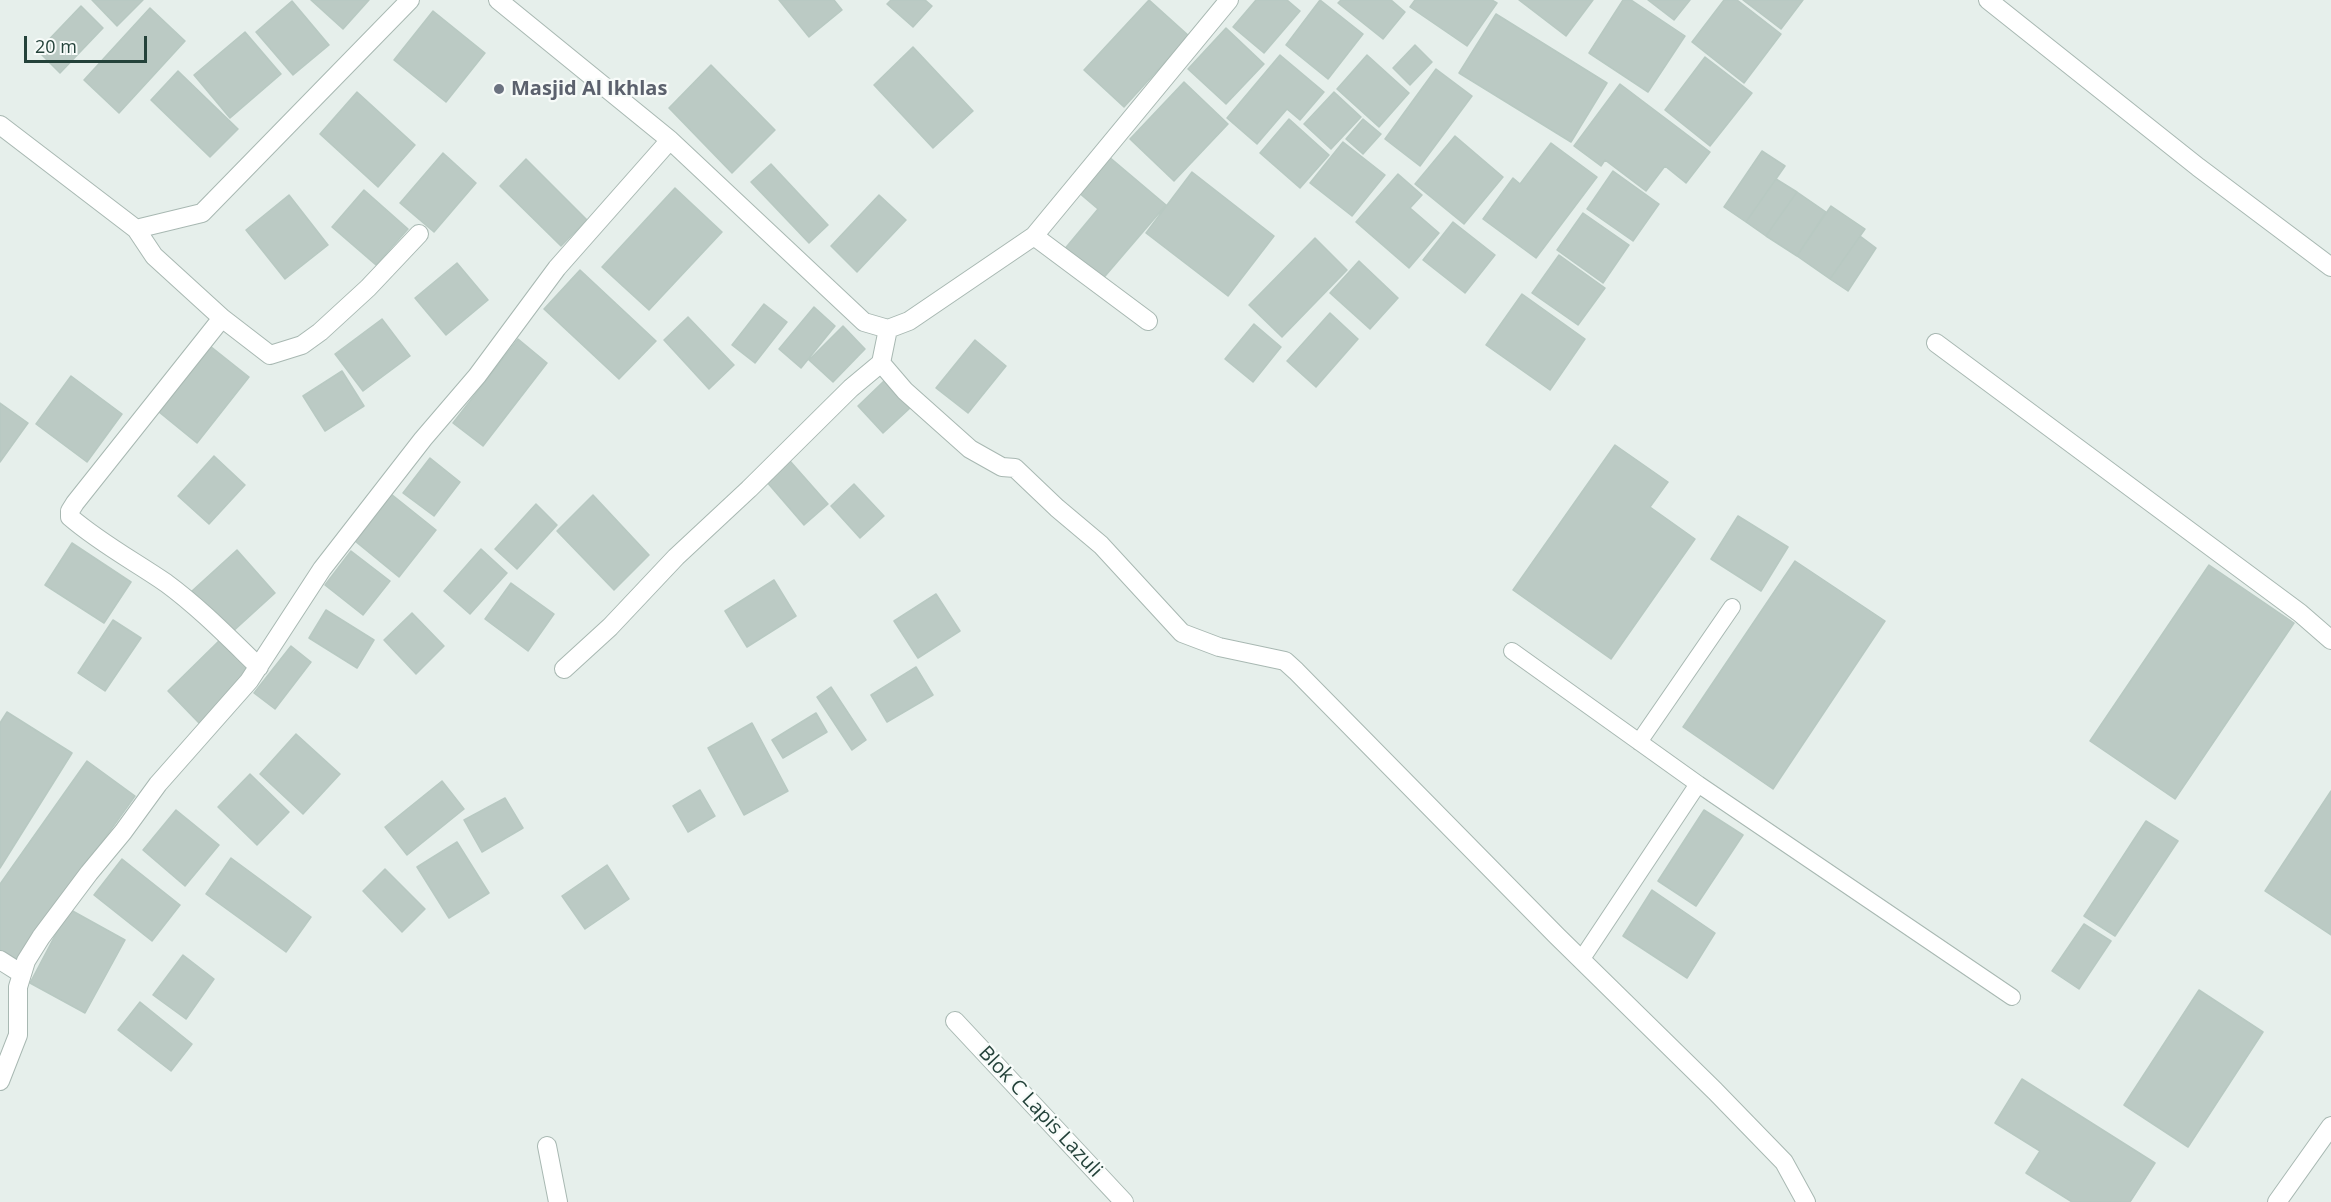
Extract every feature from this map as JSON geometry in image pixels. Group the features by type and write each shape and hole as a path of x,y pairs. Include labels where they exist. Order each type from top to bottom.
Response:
{"street":[{"path":"136,229 202,213 410,0"},
{"path":"498,0 670,140 864,322 888,329 909,321 1034,236 1229,0"},
{"path":"1988,0 2198,167 2331,267"},
{"path":"0,125 136,229 154,256 222,318 270,355 302,345 320,332 368,288 419,234"},
{"path":"0,1081 18,1035 18,987 26,961 40,937 88,873 123,832 158,783 249,681 322,569 423,439 477,376 557,268 670,140"},
{"path":"1034,236 1148,321"},
{"path":"222,318 75,503 70,511 70,517 90,534 166,584 217,625 259,667"},
{"path":"564,669 610,627 676,557 851,388 881,363 888,329"},
{"path":"1935,343 2300,614 2331,640"},
{"path":"881,363 905,391 970,449 1002,467 1015,468 1101,545 1182,633 1219,647 1285,661 1581,960 1715,1090 1784,1162 1806,1202"},
{"path":"0,960 22,974"},
{"name":"Blok C Lapis Lazuli","path":"956,1021 1124,1202"},
{"path":"2277,1202 2331,1126"},
{"path":"548,1146 558,1202"}],"lane":[{"path":"1639,742 1732,607"},
{"path":"1512,651 1698,784 2012,998"},
{"path":"1581,960 1698,784"}],"building":[{"path":"92,0 143,0 117,26"},
{"path":"311,0 369,0 343,29"},
{"path":"779,0 834,0 842,10 809,37"},
{"path":"891,0 925,0 932,6 913,27 887,4"},
{"path":"1149,0 1189,36 1124,107 1084,70"},
{"path":"1256,0 1287,0 1300,11 1264,53 1233,27"},
{"path":"1320,0 1363,34 1328,79 1286,45"},
{"path":"1341,0 1391,0 1405,12 1383,39 1338,3"},
{"path":"1415,0 1492,0 1497,3 1467,46 1410,7"},
{"path":"1519,0 1593,0 1566,36"},
{"path":"1623,0 1631,0 1685,36 1648,92 1589,53"},
{"path":"1648,0 1690,0 1674,20"},
{"path":"1724,0 1737,0 1781,34 1744,83 1692,42"},
{"path":"1743,0 1803,0 1781,29"},
{"path":"292,1 329,45 293,75 256,32"},
{"path":"81,6 103,28 60,73 38,51"},
{"path":"150,8 185,41 119,113 84,80"},
{"path":"433,11 485,53 446,102 394,60"},
{"path":"1496,14 1607,83 1571,142 1459,73"},
{"path":"1226,28 1264,64 1226,104 1188,69"},
{"path":"245,32 281,74 230,118 194,75"},
{"path":"1415,45 1432,62 1410,85 1393,68"},
{"path":"913,47 973,111 933,148 874,85"},
{"path":"1280,55 1324,92 1300,120 1287,109 1257,144 1227,118"},
{"path":"1367,55 1409,93 1379,127 1337,89"},
{"path":"1705,57 1752,93 1710,146 1665,110"},
{"path":"711,65 775,130 732,173 669,108"},
{"path":"1436,69 1472,96 1420,166 1385,139"},
{"path":"178,71 238,129 210,157 151,100"},
{"path":"1184,82 1228,124 1174,181 1130,139"},
{"path":"1620,84 1710,152 1686,183 1665,166 1646,191 1605,160 1601,166 1574,146"},
{"path":"357,92 415,145 378,187 320,134"},
{"path":"1334,92 1361,117 1331,149 1304,124"},
{"path":"1289,119 1329,155 1300,188 1260,153"},
{"path":"1363,119 1381,134 1363,154 1346,139"},
{"path":"1455,136 1503,177 1464,224 1415,184"},
{"path":"1343,142 1385,175 1352,216 1310,183"},
{"path":"1551,143 1597,177 1536,258 1483,219 1513,178 1520,184"},
{"path":"1762,151 1785,166 1746,222 1724,207"},
{"path":"443,153 476,183 434,232 400,203"},
{"path":"1108,156 1166,205 1100,282 1063,251 1098,209 1078,192"},
{"path":"526,159 587,220 561,246 500,186"},
{"path":"771,164 828,225 809,243 751,182"},
{"path":"1613,171 1659,204 1633,241 1587,209"},
{"path":"1192,172 1274,236 1228,296 1146,233"},
{"path":"1398,174 1422,195 1410,208 1439,233 1409,268 1356,222"},
{"path":"1776,179 1797,192 1766,236 1746,222"},
{"path":"675,188 722,232 649,310 602,267"},
{"path":"364,190 408,229 376,265 332,227"},
{"path":"1797,192 1826,212 1797,256 1766,236"},
{"path":"289,195 328,245 285,279 246,230"},
{"path":"879,195 906,220 857,272 831,246"},
{"path":"1831,206 1865,229 1830,279 1797,256"},
{"path":"1583,213 1629,245 1603,283 1557,250"},
{"path":"1453,222 1495,255 1465,293 1423,260"},
{"path":"1860,236 1876,248 1848,291 1830,279"},
{"path":"1315,238 1347,270 1282,337 1249,305"},
{"path":"1559,255 1605,288 1578,325 1532,293"},
{"path":"1359,261 1398,298 1370,329 1330,293"},
{"path":"457,263 488,300 446,335 415,298"},
{"path":"580,270 656,341 619,379 544,309"},
{"path":"1522,294 1585,339 1550,390 1486,345"},
{"path":"764,304 787,322 755,363 732,345"},
{"path":"814,307 835,326 801,368 779,349"},
{"path":"1330,313 1358,339 1316,387 1287,361"},
{"path":"688,317 734,365 709,389 664,340"},
{"path":"382,319 410,356 363,391 335,354"},
{"path":"1254,324 1281,347 1253,382 1225,359"},
{"path":"843,326 865,349 833,382 809,360"},
{"path":"518,339 547,363 483,446 453,423"},
{"path":"975,340 1006,366 968,413 936,388"},
{"path":"210,346 249,377 197,443 159,412"},
{"path":"342,371 364,406 325,431 303,396"},
{"path":"71,376 122,414 87,462 36,424"},
{"path":"884,381 910,408 883,433 858,406"},
{"path":"0,403 28,423 0,462"},
{"path":"1615,445 1668,482 1650,507 1695,539 1611,659 1513,590"},
{"path":"214,456 245,485 209,524 178,496"},
{"path":"430,458 460,482 434,516 403,493"},
{"path":"790,461 828,504 804,525 766,481"},
{"path":"854,484 884,516 860,538 831,506"},
{"path":"391,494 436,530 399,577 355,541"},
{"path":"593,495 649,555 614,590 557,531"},
{"path":"536,504 557,525 517,569 495,549"},
{"path":"1738,516 1788,547 1761,591 1711,559"},
{"path":"72,543 131,582 104,623 45,585"},
{"path":"481,549 507,573 470,614 444,591"},
{"path":"237,550 275,593 230,634 192,591"},
{"path":"351,551 390,581 363,615 325,585"},
{"path":"1795,561 1885,621 1773,789 1683,727"},
{"path":"2209,565 2294,623 2175,799 2090,741"},
{"path":"774,580 796,616 747,647 725,611"},
{"path":"511,583 554,614 528,651 485,619"},
{"path":"936,594 960,631 918,658 894,621"},
{"path":"326,610 374,640 357,668 309,638"},
{"path":"412,613 444,646 416,674 384,640"},
{"path":"113,620 141,638 105,691 78,673"},
{"path":"225,635 256,667 199,723 168,691"},
{"path":"291,646 311,662 275,709 254,693"},
{"path":"916,667 933,695 887,722 871,695"},
{"path":"831,687 866,740 852,750 817,697"},
{"path":"7,712 72,753 0,868 0,723"},
{"path":"816,713 827,732 783,758 772,740"},
{"path":"752,723 788,791 744,815 708,748"},
{"path":"296,734 340,774 303,814 260,774"},
{"path":"87,761 135,796 16,962 0,951 0,884"},
{"path":"250,774 289,812 257,845 218,807"},
{"path":"442,781 464,809 407,855 385,827"},
{"path":"700,790 715,816 688,832 673,806"},
{"path":"2331,791 2331,935 2265,891"},
{"path":"505,798 523,828 482,852 464,820"},
{"path":"176,810 219,845 185,886 143,850"},
{"path":"1704,810 1743,835 1696,906 1658,881"},
{"path":"2146,821 2178,841 2115,936 2084,916"},
{"path":"457,842 489,893 449,918 417,867"},
{"path":"231,858 311,917 286,952 206,894"},
{"path":"122,859 180,905 152,941 94,895"},
{"path":"607,865 629,899 585,929 562,896"},
{"path":"385,869 425,909 402,932 363,891"},
{"path":"1652,890 1715,933 1687,978 1623,936"},
{"path":"69,909 125,940 85,1013 30,983"},
{"path":"2084,924 2111,941 2079,989 2052,971"},
{"path":"183,955 214,979 186,1019 153,995"},
{"path":"2199,990 2263,1032 2188,1147 2124,1105"},
{"path":"140,1002 192,1044 171,1071 118,1030"},
{"path":"2022,1079 2155,1163 2130,1202 2072,1202 2026,1173 2040,1151 1995,1123"}],"place":[{"name":"Masjid Al Ikhlas","path":"499,89"}]}
